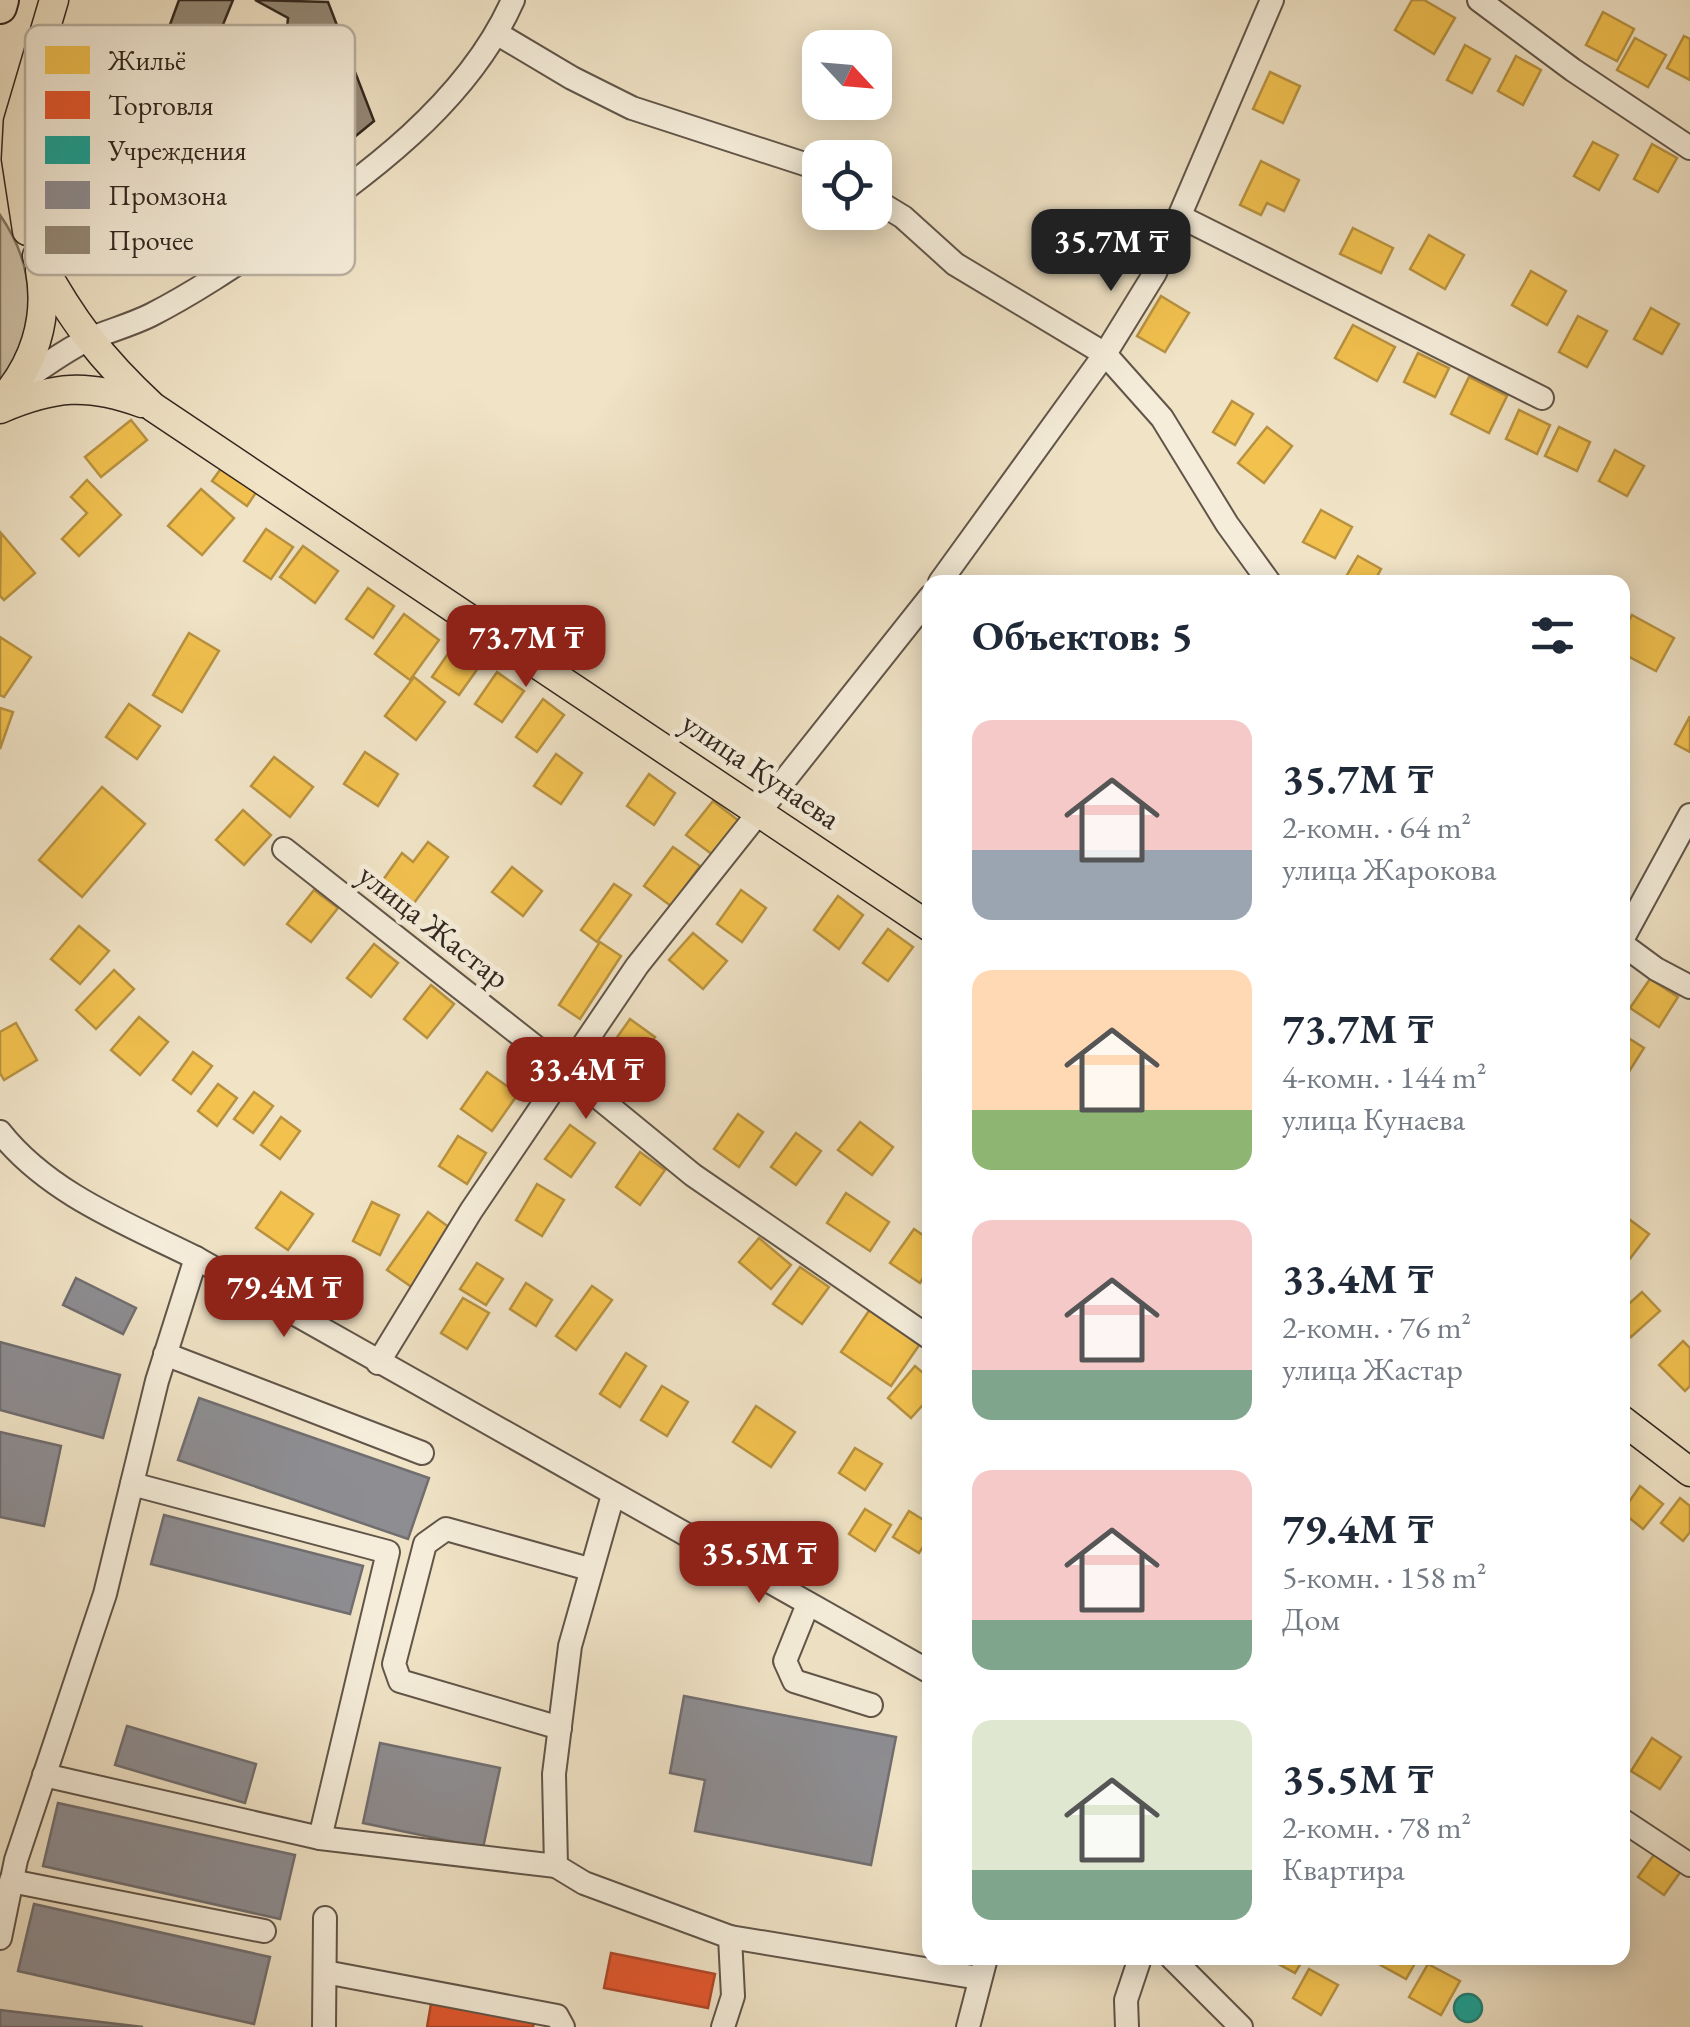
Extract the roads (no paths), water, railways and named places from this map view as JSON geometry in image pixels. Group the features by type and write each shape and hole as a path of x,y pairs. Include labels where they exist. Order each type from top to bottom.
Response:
{"main road":[{"path":"46,25 54,0"},
{"path":"0,107 25,81"},
{"path":"25,91 16,159 25,206"},
{"path":"0,195 25,232"},
{"path":"5,399 32,357 42,324 39,275"},
{"path":"50,275 88,340 152,407"},
{"path":"5,399 80,387 152,407"},
{"name":"улица Кунаева","path":"152,407 922,922"},
{"path":"1630,1426 1690,1472"}],"street":[{"path":"355,180 408,137 498,34 513,0"},
{"path":"945,575 1105,354 1155,273 1272,0"},
{"path":"1479,0 1573,70 1690,148"},
{"path":"498,34 632,108 802,163"},
{"path":"892,210 955,264 1105,354 1162,418 1227,524 1264,575"},
{"path":"1181,217 1542,398"},
{"path":"5,399 62,354 149,316 220,275"},
{"path":"378,1364 472,1211 637,966 922,607"},
{"path":"1630,927 1690,815"},
{"name":"улица Жастар","path":"284,850 693,1176 922,1333"},
{"path":"1630,948 1656,969 1690,987"},
{"path":"0,1132 13,1149 49,1179 82,1200 196,1258 922,1668"},
{"path":"0,1938 11,1881 105,1594 166,1354 196,1258"},
{"path":"166,1354 422,1454"},
{"path":"132,1484 388,1552 424,1544 446,1529 590,1569"},
{"path":"556,1866 554,1774 570,1646 612,1495"},
{"path":"424,1544 394,1664 400,1681 560,1728"},
{"path":"320,1838 388,1552"},
{"path":"808,1604 785,1661 794,1681 872,1705"},
{"path":"44,1775 320,1838 556,1866 584,1883 730,1936 922,1960"},
{"path":"1630,1825 1690,1865"},
{"path":"11,1881 264,1931"},
{"path":"324,2027 325,1918"},
{"path":"723,2027 733,1996 730,1936"},
{"path":"1127,2027 1126,2000 1138,1965"},
{"path":"1179,1965 1241,2027"},
{"path":"968,2027 983,1968"},
{"path":"324,1972 557,2016 563,2027"}]}
